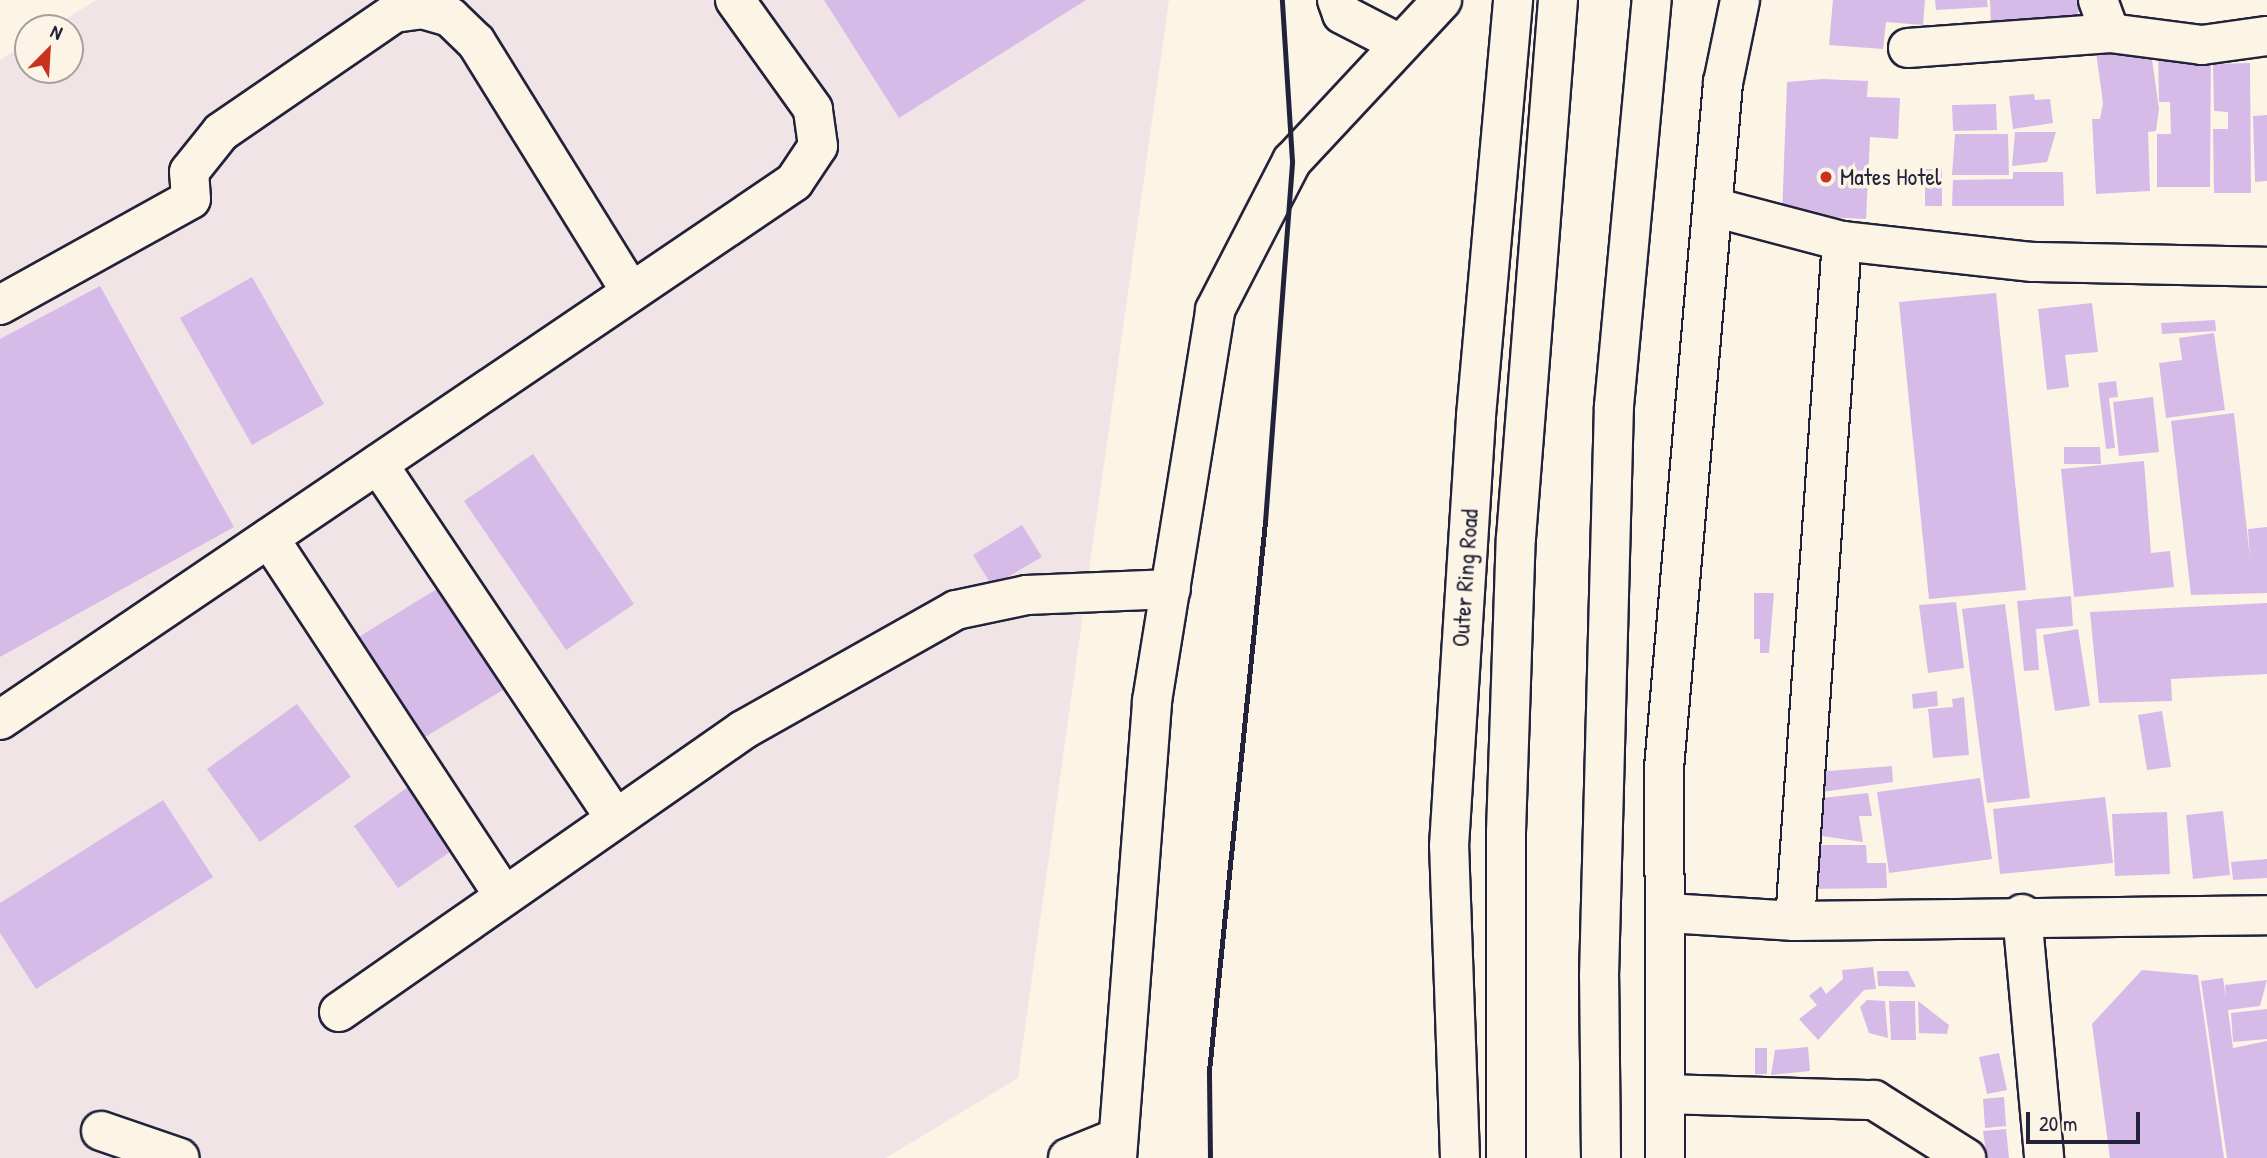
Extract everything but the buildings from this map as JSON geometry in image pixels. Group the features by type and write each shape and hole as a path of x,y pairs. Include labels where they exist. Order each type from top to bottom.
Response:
{"main road":[{"path":"0,720 794,182 818,146 813,109 736,0"},
{"path":"1337,0 1342,14 1400,44"},
{"path":"1068,1158 1117,1148 1152,701 1215,310 1292,161 1443,0"},
{"name":"Outer Ring Road","path":"1460,1158 1449,846 1476,416 1513,0"},
{"name":"Outer Ring Road","path":"1506,1158 1506,832 1516,538 1558,0"},
{"path":"1601,1158 1599,977 1614,406 1652,0"},
{"path":"1665,1158 1668,913 1664,768 1723,83 1740,0"},
{"path":"0,305 191,199 189,172 221,132 394,13 422,9 450,17 476,42 631,292"},
{"path":"1908,48 2104,17 2202,46 2267,36"},
{"path":"1713,207 1842,241 2033,262 2267,267"},
{"path":"1796,921 1842,241"},
{"path":"378,464 614,817"},
{"path":"269,538 502,893"},
{"path":"339,1012 502,893 743,730 956,610 1027,595 1171,589"},
{"path":"1668,913 1796,921 2022,914 2267,915"},
{"path":"2022,914 2044,1158"},
{"path":"1667,1094 1874,1100 1966,1158"},
{"path":"101,1131 180,1158"}],"shaded area":[{"path":"96,0 1169,0 1018,1078 886,1158 0,1158 0,60 14,51 14,84 84,84 84,14 74,14"}],"railway":[{"path":"1210,1158 1209,1071 1265,522 1292,161 1282,0"}],"place":[{"name":"Mates Hotel","path":"1826,177"}]}
